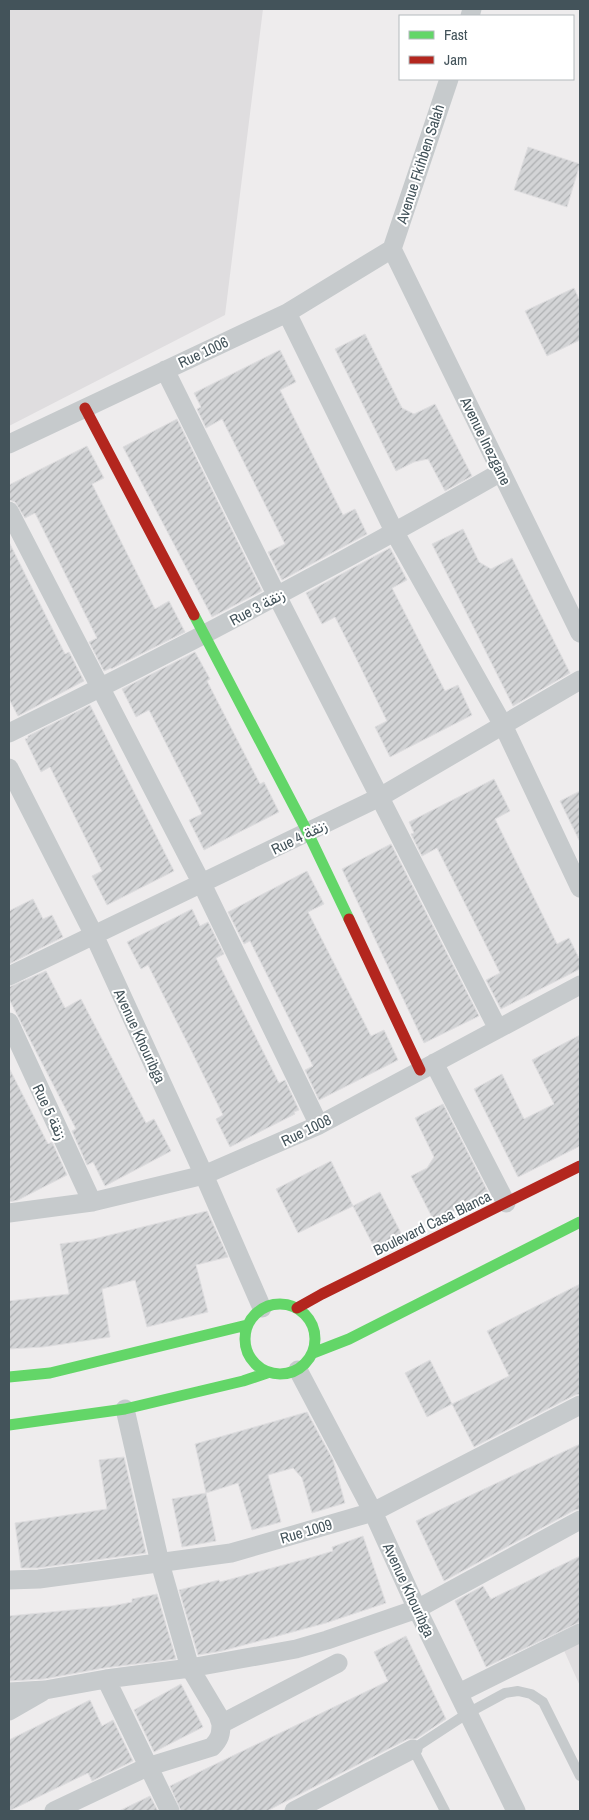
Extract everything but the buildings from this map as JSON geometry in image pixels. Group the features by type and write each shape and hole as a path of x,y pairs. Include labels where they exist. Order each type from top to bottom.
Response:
{"main road":[{"path":"85,408 308,833 427,1067"},
{"name":"Boulevard Casa Blanca","path":"297,1308 580,1166"},
{"path":"313,1353 349,1339 580,1222"},
{"path":"274,1304 286,1304 297,1308 307,1316 313,1327 316,1340 313,1353 298,1370 278,1375 268,1373 258,1367 248,1353 244,1336 247,1325 251,1318 262,1308 274,1304"},
{"path":"9,1377 50,1373 247,1325"},
{"path":"9,1425 125,1409 244,1381 268,1373"}],"street":[{"name":"Avenue Fkihben Salah","path":"392,249 449,80"},
{"name":"Rue 1006","path":"9,444 287,313 392,249"},
{"name":"Avenue Inezgane","path":"392,249 580,632"},
{"path":"287,313 395,533 503,725 580,888"},
{"path":"165,370 277,596 498,1029"},
{"name":"Rue 3 زنقة","path":"9,733 204,636 395,533 502,472"},
{"path":"9,511 202,882 318,1125"},
{"name":"Rue 4 زنقة","path":"9,976 380,797 580,680"},
{"name":"Avenue Khouribga","path":"9,768 94,935 204,1175 262,1308"},
{"name":"Rue 1008","path":"9,1213 92,1202 204,1175 318,1125 580,985"},
{"name":"Rue 5 زنقة","path":"9,1022 92,1202"},
{"path":"427,1067 506,1203"},
{"name":"Avenue Khouribga","path":"298,1370 373,1512 417,1609 516,1811"},
{"name":"Rue 1009","path":"9,1580 39,1579 231,1554 373,1512 580,1405"},
{"path":"54,1811 147,1767 212,1747 219,1740 221,1733 218,1715 190,1668 160,1563 125,1409"},
{"path":"9,1692 45,1690 106,1679 190,1668 296,1649 327,1640 417,1609 580,1520"},
{"path":"459,1693 580,1633"},
{"path":"221,1724 338,1663"},
{"path":"106,1679 170,1811"},
{"path":"9,1711 45,1690"},
{"path":"294,1811 413,1749"}],"lane":[{"path":"445,1811 413,1749 505,1693 518,1691 532,1694 543,1702 580,1776"}],"shaded area":[{"path":"9,9 263,9 225,315 9,426"},
{"path":"580,1637 580,1686 562,1646"}],"traffic: fast":[{"path":"194,615 308,833 349,919"},
{"path":"313,1353 349,1339 580,1222"},
{"path":"287,1304 300,1310 309,1319 313,1325 315,1339 313,1353 305,1364 294,1372 273,1374 266,1372 255,1364 247,1353 245,1332 247,1325 255,1314 266,1306 287,1304"},
{"path":"9,1377 50,1373 247,1325"},
{"path":"9,1425 125,1409 243,1381 267,1373"}],"traffic: jam":[{"path":"85,408 194,615"},
{"path":"349,919 420,1070"},
{"path":"297,1308 580,1166"}]}
